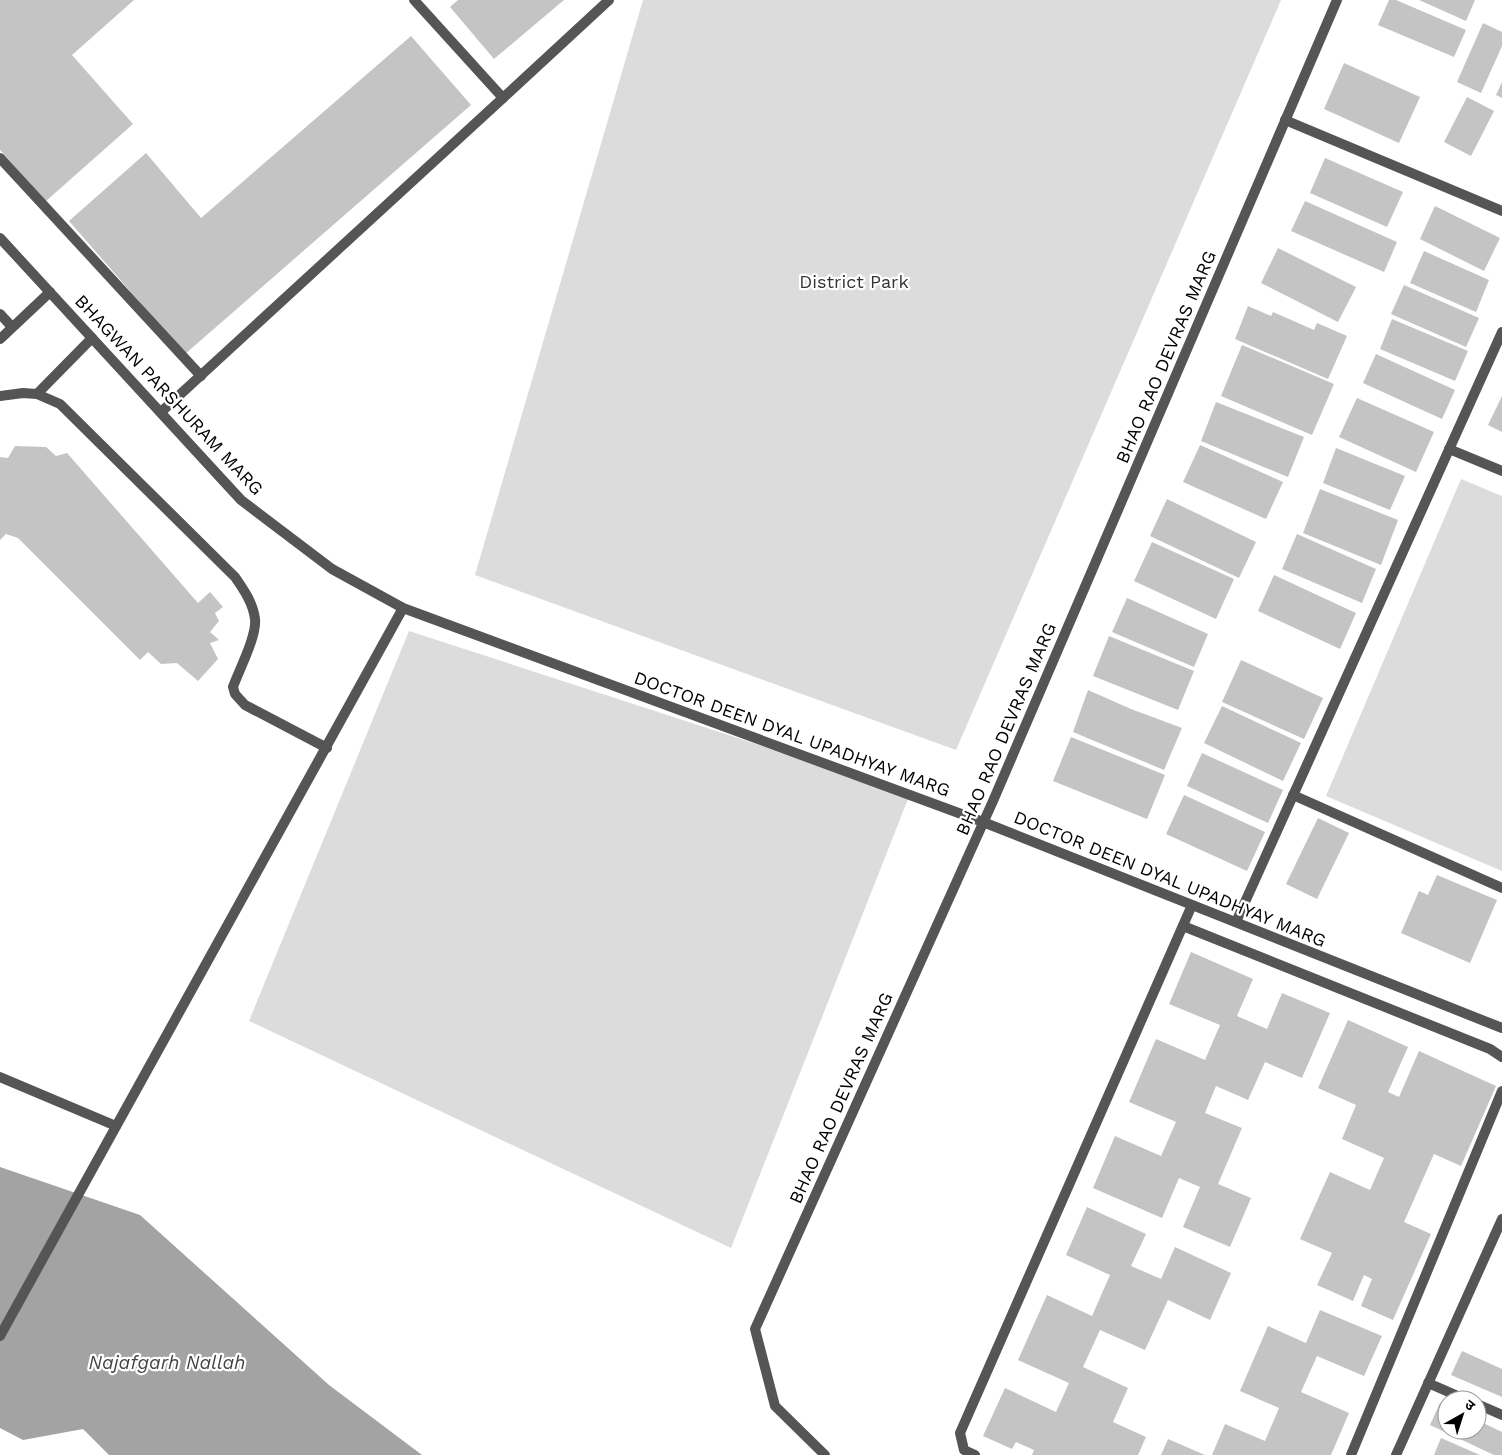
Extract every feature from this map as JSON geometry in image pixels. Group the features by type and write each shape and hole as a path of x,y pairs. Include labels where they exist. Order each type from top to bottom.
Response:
{"street":[{"path":"414,0 503,98"},
{"path":"161,412 609,0"},
{"name":"BHAO RAO DEVRAS MARG","path":"825,1455 775,1406 755,1329 983,822 1337,0"},
{"path":"1285,120 1502,211"},
{"path":"0,158 200,376"},
{"name":"BHAGWAN PARSHURAM MARG","path":"0,238 242,500 332,569 403,608"},
{"path":"0,339 50,292"},
{"path":"0,314 12,327"},
{"path":"1236,922 1502,332"},
{"path":"37,394 92,338"},
{"path":"0,396 22,393 37,394 60,404 235,577 245,590 255,620 253,634 233,687 235,694 245,705 327,748"},
{"path":"1449,449 1502,471"},
{"path":"0,1336 403,608"},
{"name":"DOCTOR DEEN DYAL UPADHYAY MARG","path":"403,608 983,822 1502,1028"},
{"path":"1293,795 1502,888"},
{"path":"975,1455 964,1450 960,1434 1192,905"},
{"path":"1183,926 1490,1049 1502,1057"},
{"path":"0,1076 116,1126"},
{"path":"1351,1455 1502,1091"},
{"path":"1396,1455 1428,1383 1498,1237 1502,1219"},
{"path":"1428,1383 1444,1390"},
{"path":"1487,1408 1502,1415"}],"green space":[{"name":"District Park","path":"643,0 1281,0 956,750 475,575"},
{"path":"1461,479 1502,496 1502,871 1326,796"},
{"path":"409,631 910,794 731,1248 249,1021"}],"water":[{"name":"Najafgarh Nallah","path":"0,1167 140,1215 329,1385 422,1455 109,1455 83,1429 23,1440 0,1428"}],"building":[{"path":"0,0 134,0 72,55 133,124 46,201 0,150"},
{"path":"458,0 564,0 494,59 450,7"},
{"path":"1389,0 1396,0 1466,30 1454,57 1378,25"},
{"path":"1419,0 1475,0 1466,21"},
{"path":"1483,23 1502,32 1502,46 1481,93 1457,82"},
{"path":"411,36 471,105 185,354 69,221 146,153 201,218"},
{"path":"1344,63 1420,97 1399,143 1324,109"},
{"path":"1502,82 1502,98 1496,95"},
{"path":"1467,97 1494,111 1471,156 1444,142"},
{"path":"1325,158 1403,192 1387,227 1310,193"},
{"path":"1305,201 1397,242 1384,272 1291,231"},
{"path":"1435,206 1500,238 1484,271 1420,239"},
{"path":"1278,248 1356,287 1338,322 1261,283"},
{"path":"1424,251 1489,280 1476,312 1410,283"},
{"path":"1404,285 1479,318 1466,347 1391,314"},
{"path":"1248,306 1271,316 1273,312 1314,330 1317,323 1347,336 1328,379 1235,339"},
{"path":"1392,319 1468,351 1455,381 1380,349"},
{"path":"1242,345 1334,384 1312,435 1221,396"},
{"path":"1376,354 1455,390 1442,419 1363,383"},
{"path":"1502,396 1502,432 1488,425"},
{"path":"1357,398 1434,432 1416,472 1339,437"},
{"path":"1216,402 1304,437 1288,477 1201,441"},
{"path":"1200,445 1283,482 1266,519 1183,482"},
{"path":"15,446 46,447 56,456 67,453 198,603 210,592 223,607 215,613 219,621 210,632 219,640 210,643 218,659 198,681 177,663 161,664 148,652 140,660 18,538 6,534 0,540 0,457 8,458"},
{"path":"1336,448 1405,476 1390,510 1323,483"},
{"path":"1320,489 1398,520 1381,565 1303,533"},
{"path":"1167,499 1256,542 1239,578 1150,536"},
{"path":"1297,534 1376,569 1362,603 1282,569"},
{"path":"1152,542 1234,579 1216,619 1134,581"},
{"path":"1274,575 1356,613 1340,649 1258,611"},
{"path":"1127,598 1208,634 1194,667 1112,632"},
{"path":"1109,636 1194,671 1178,710 1093,676"},
{"path":"1241,660 1323,698 1304,739 1222,702"},
{"path":"1088,690 1182,728 1164,770 1073,732"},
{"path":"1222,706 1301,743 1283,781 1204,743"},
{"path":"1071,737 1165,775 1147,819 1053,781"},
{"path":"1202,753 1283,790 1268,823 1187,786"},
{"path":"1184,795 1265,832 1247,871 1166,834"},
{"path":"1318,818 1349,833 1317,899 1286,884"},
{"path":"1437,875 1497,900 1470,963 1401,933 1419,891 1428,895"},
{"path":"1191,952 1253,979 1237,1016 1267,1029 1282,993 1330,1013 1302,1078 1265,1062 1248,1100 1216,1086 1205,1113 1242,1128 1218,1184 1251,1198 1230,1247 1183,1227 1200,1187 1179,1178 1162,1218 1093,1188 1115,1136 1161,1156 1176,1122 1129,1102 1156,1039 1205,1060 1220,1025 1169,1004"},
{"path":"1348,1020 1408,1047 1388,1092 1399,1097 1419,1051 1496,1086 1461,1166 1434,1154 1404,1222 1431,1234 1393,1320 1361,1306 1372,1279 1364,1275 1353,1301 1317,1285 1332,1253 1300,1239 1330,1172 1370,1190 1384,1158 1342,1139 1356,1105 1318,1088"},
{"path":"1087,1207 1146,1234 1131,1266 1161,1279 1175,1247 1231,1273 1210,1320 1168,1300 1145,1350 1100,1330 1083,1367 1128,1388 1113,1422 1146,1437 1138,1455 1032,1455 1034,1450 1016,1442 1012,1449 983,1436 1005,1388 1056,1412 1069,1383 1018,1360 1047,1295 1092,1316 1110,1275 1066,1255"},
{"path":"1320,1310 1382,1336 1364,1376 1317,1356 1301,1392 1349,1413 1331,1455 1212,1455 1225,1424 1265,1441 1279,1408 1240,1391 1268,1326 1306,1343"},
{"path":"1462,1351 1502,1369 1502,1397 1487,1390 1451,1375"},
{"path":"1437,1410 1437,1428 1430,1425"},
{"path":"1487,1425 1502,1432 1502,1455 1494,1455 1462,1440 1487,1440"},
{"path":"1168,1439 1205,1455 1161,1455"},
{"path":"1440,1440 1446,1440 1480,1455 1434,1455"}]}
